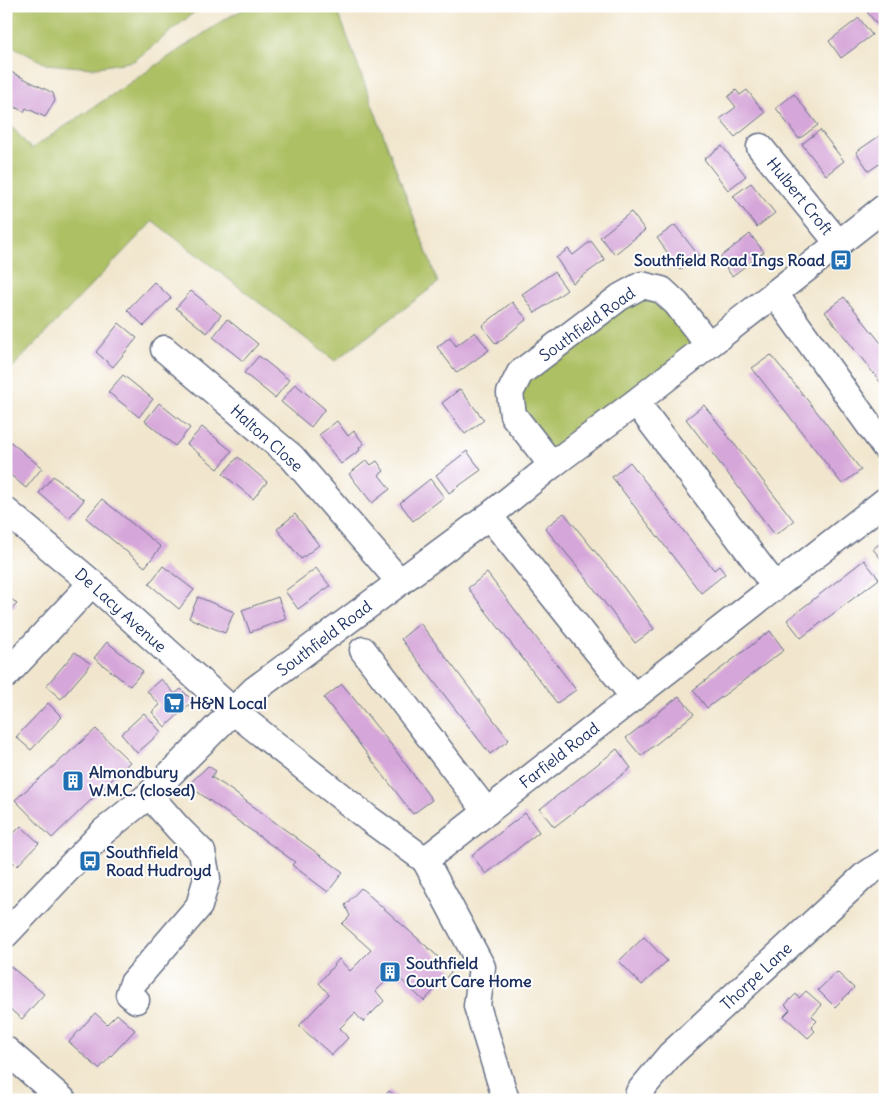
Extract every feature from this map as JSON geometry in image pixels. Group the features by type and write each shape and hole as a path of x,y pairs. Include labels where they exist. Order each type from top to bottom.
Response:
{"street":[{"name":"Hulbert Croft","path":"760,147 838,244"},
{"name":"Southfield Road","path":"6,934 104,831 149,795 254,690 489,516 885,207"},
{"name":"Southfield Road","path":"552,465 514,416 510,393 520,373 620,297 642,285 662,290 677,304 708,344"},
{"path":"774,294 885,447"},
{"name":"Halton Close","path":"164,349 292,457 400,582"},
{"path":"636,402 775,586"},
{"name":"Farfield Road","path":"425,860 885,501"},
{"name":"De Lacy Avenue","path":"6,511 92,582 233,711"},
{"path":"489,516 633,696"},
{"path":"6,675 92,582"},
{"path":"363,650 486,812"},
{"path":"233,711 369,819 425,860 482,967 477,1006 506,1100"},
{"path":"136,1000 129,994 133,983 199,906 207,878 202,852 149,795"},
{"name":"Thorpe Lane","path":"637,1100 639,1092 670,1056 864,876 885,862"},
{"path":"6,1050 63,1100"}],"green space":[{"path":"6,6 202,6 134,61 92,68 46,64 6,43"},
{"path":"250,6 336,6 438,283 335,361 153,221 11,369 6,365 6,120 31,149 227,18"},
{"path":"642,285 708,344 547,467 513,415 520,373"}],"building":[{"path":"875,6 885,6 885,25 880,28 867,12"},
{"path":"859,18 872,35 841,58 829,41"},
{"path":"6,68 53,93 55,101 45,117 26,108 24,112 6,102"},
{"path":"736,90 740,95 747,90 765,113 735,137 720,119 736,107 728,97"},
{"path":"794,94 818,125 799,139 776,108"},
{"path":"820,130 844,161 826,175 802,144"},
{"path":"885,132 885,160 869,171 856,152"},
{"path":"722,146 746,176 728,190 704,159"},
{"path":"751,183 775,213 757,227 733,196"},
{"path":"631,212 645,230 615,254 600,237"},
{"path":"675,225 699,256 680,270 657,238"},
{"path":"750,234 764,252 732,276 719,258"},
{"path":"591,241 605,260 573,283 556,258 568,249 573,255"},
{"path":"554,272 567,290 535,313 522,294"},
{"path":"154,282 171,298 144,326 127,310"},
{"path":"191,291 221,315 207,333 176,308"},
{"path":"844,297 885,348 885,388 825,312"},
{"path":"512,302 527,319 496,344 482,326"},
{"path":"227,319 258,344 243,361 213,337"},
{"path":"119,323 137,338 113,367 96,352"},
{"path":"475,332 489,350 457,373 437,347 450,337 456,346"},
{"path":"771,355 861,470 842,484 752,368"},
{"path":"259,356 289,380 275,398 244,373"},
{"path":"123,375 153,399 139,417 108,392"},
{"path":"295,384 325,409 311,427 281,402"},
{"path":"460,389 484,420 465,434 442,403"},
{"path":"159,403 190,428 175,446 145,421"},
{"path":"704,405 794,521 775,535 686,419"},
{"path":"337,421 348,436 354,431 364,444 359,448 360,450 341,464 319,435"},
{"path":"202,427 232,451 218,469 187,444"},
{"path":"6,438 42,468 26,488 6,471"},
{"path":"467,451 481,470 449,493 436,475"},
{"path":"238,457 267,482 253,499 223,474"},
{"path":"367,460 371,465 377,461 384,471 379,475 390,489 372,503 349,474"},
{"path":"630,462 714,570 719,566 725,574 701,593 612,477"},
{"path":"53,476 84,500 69,518 39,493"},
{"path":"430,479 444,497 413,521 400,503"},
{"path":"102,499 161,547 145,567 86,518"},
{"path":"564,513 615,576 654,629 635,643 577,566 545,528"},
{"path":"295,514 319,545 301,559 277,529"},
{"path":"885,539 885,564 873,549"},
{"path":"864,560 879,579 801,638 787,620"},
{"path":"163,566 194,590 179,609 149,584"},
{"path":"316,568 330,586 298,609 285,591"},
{"path":"487,573 576,690 557,703 468,588"},
{"path":"6,594 17,604 6,615"},
{"path":"198,597 234,612 225,633 189,618"},
{"path":"278,597 286,619 250,632 242,610"},
{"path":"420,623 509,740 490,754 401,639"},
{"path":"770,631 784,650 707,708 693,690"},
{"path":"107,642 143,671 130,686 94,658"},
{"path":"75,652 91,664 61,699 46,686"},
{"name":"H&N Local","path":"161,679 175,694 181,689 193,701 165,727 152,712 160,705 147,691"},
{"path":"342,684 393,747 432,800 413,814 324,698"},
{"path":"679,696 694,714 641,756 626,738"},
{"path":"48,703 62,717 31,750 16,737"},
{"path":"144,713 161,732 137,753 121,734"},
{"name":"Almondbury W.M.C. (closed)","path":"96,729 130,762 52,838 15,800"},
{"path":"617,749 631,768 554,827 540,809"},
{"path":"208,766 216,771 211,777 343,872 328,892 292,865 295,862 188,785"},
{"path":"525,813 539,832 486,874 472,855"},
{"path":"21,826 39,843 17,866 6,855 6,841"},
{"name":"Southfield Court Care Home","path":"361,888 453,970 424,1001 394,973 376,991 384,1001 363,1022 355,1013 340,1028 348,1038 332,1055 299,1026 329,994 319,983 339,959 350,971 371,950 342,924 350,916 345,905"},
{"path":"644,937 667,961 642,985 619,961"},
{"path":"10,966 44,994 22,1019 6,1006 6,970"},
{"path":"837,972 854,988 835,1007 818,990"},
{"path":"806,991 822,1005 812,1016 817,1021 811,1027 815,1031 808,1038 784,1016 790,1010 785,1005 796,994 799,998"},
{"path":"95,1013 107,1024 117,1014 135,1030 99,1069 69,1042"},
{"path":"389,1091 400,1100 382,1100"}],"place":[{"name":"Southfield Road Ings Road","path":"841,260"},
{"name":"H&N Local","path":"174,703"},
{"name":"Almondbury W.M.C. (closed)","path":"73,781"},
{"name":"Southfield Road Hudroyd","path":"90,861"},
{"name":"Southfield Court Care Home","path":"390,972"}]}
